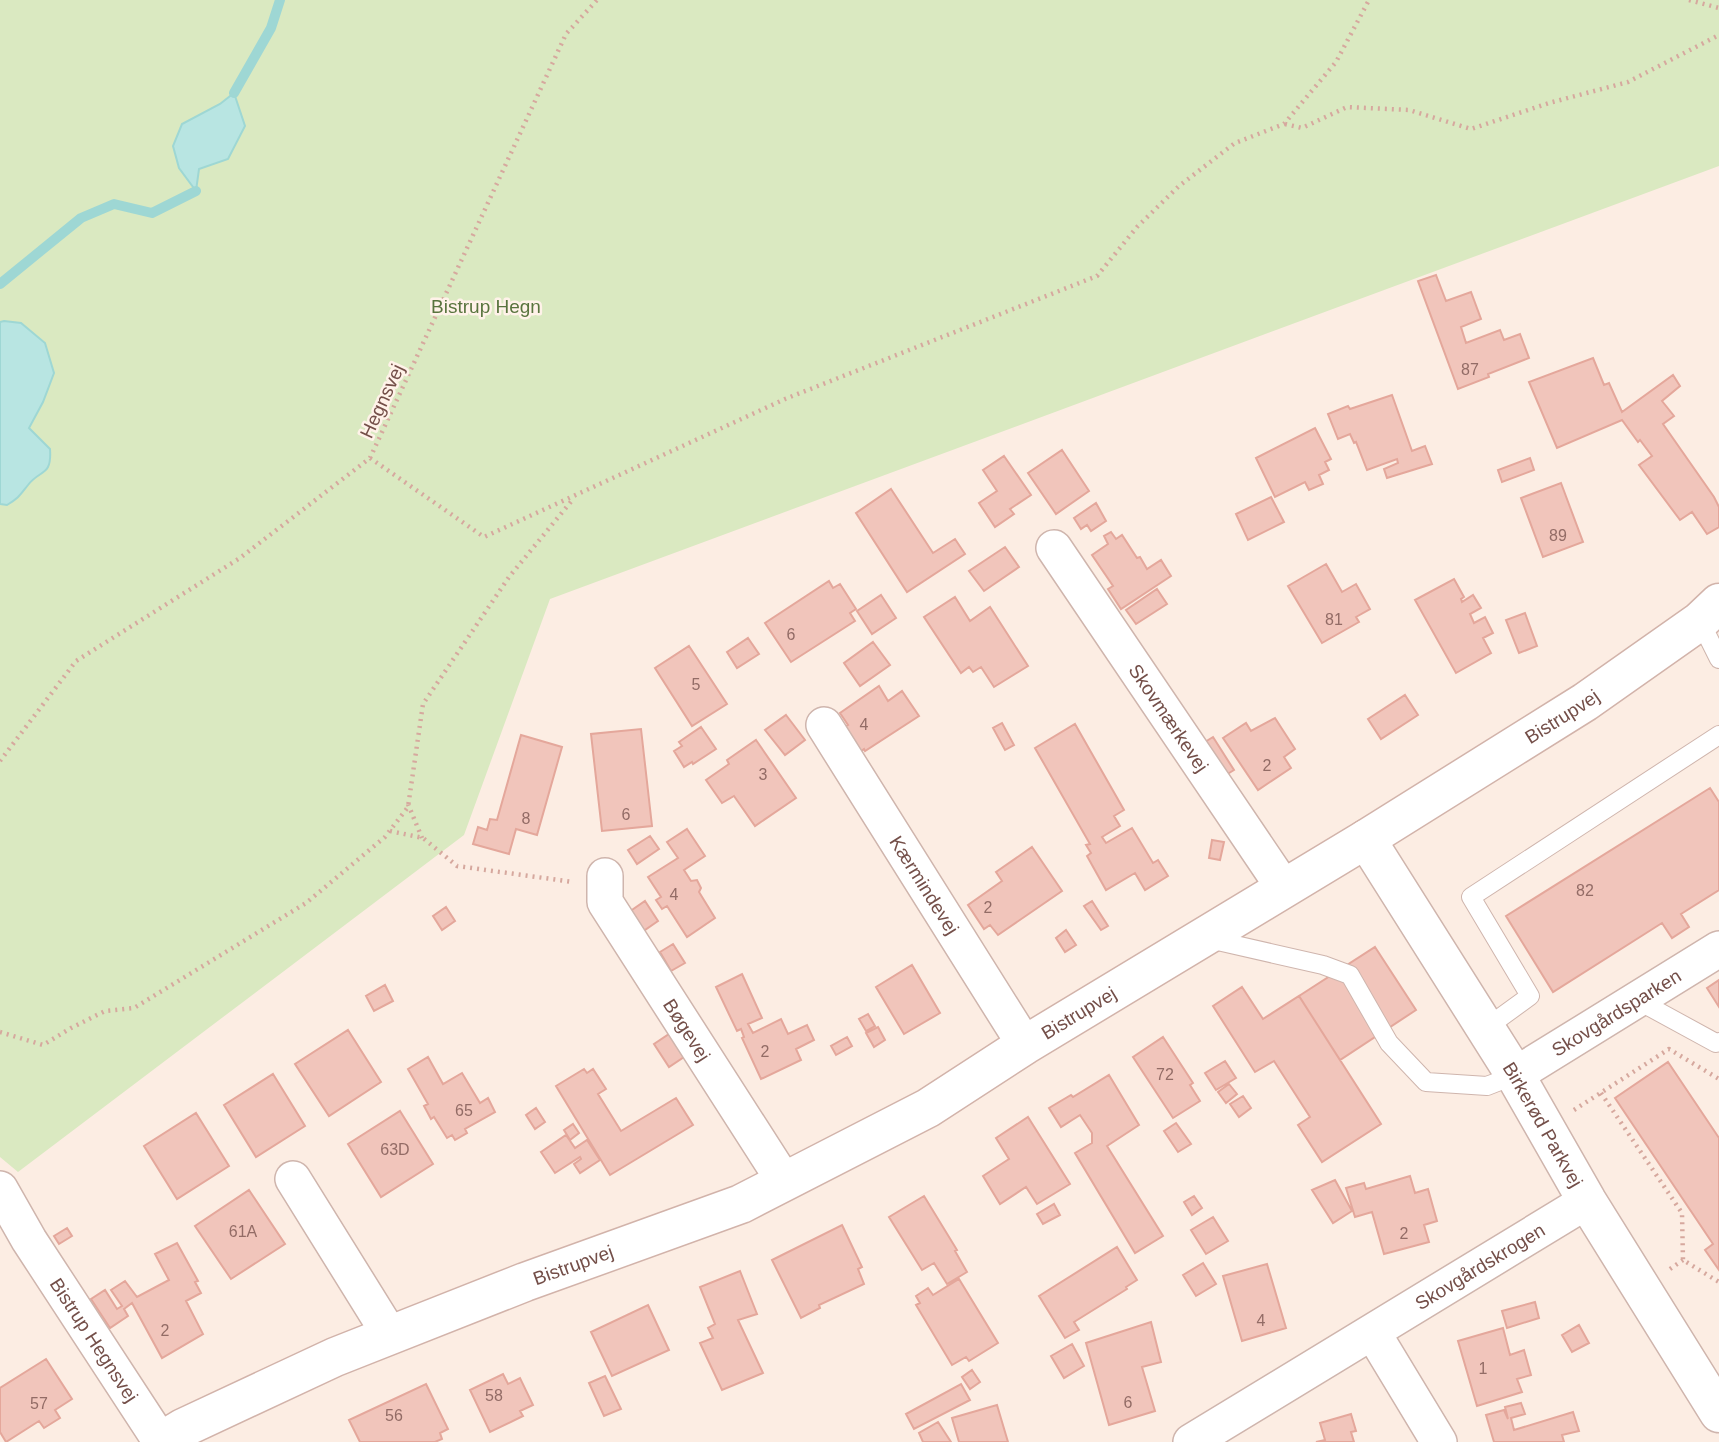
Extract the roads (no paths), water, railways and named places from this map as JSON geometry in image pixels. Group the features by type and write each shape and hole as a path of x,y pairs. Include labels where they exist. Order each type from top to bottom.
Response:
{"main road":[{"name":"Bistrupvej","path":"173,1438 335,1357 525,1282 741,1204 928,1108 1025,1045 1585,702 1709,612"},
{"name":"Birkerød Parkvej","path":"1366,838 1486,1028 1587,1200 1719,1413"}],"street":[{"name":"Skovmærkevej","path":"1054,548 1284,888"},
{"name":"Kærmindevej","path":"824,725 1025,1045"},
{"name":"Bøgevej","path":"605,882 605,902 784,1181"},
{"name":"Skovgårdsparken","path":"1515,1076 1719,949"},
{"path":"293,1179 390,1335"},
{"name":"Bistrup Hegnsvej","path":"0,1189 14,1246 173,1438"},
{"name":"Skovgårdskrogen","path":"1191,1442 1587,1200"},
{"path":"1373,1333 1439,1442"}],"lane":[{"path":"1709,612 1719,659"},
{"path":"1486,1028 1530,996 1471,898 1719,735"},
{"path":"1202,937 1323,965 1350,975 1389,1042 1426,1082 1488,1086 1515,1076"},
{"path":"1637,1000 1716,1043 1719,1042"}],"water":[{"path":"234,93 245,126 228,159 199,169 196,191 179,168 173,146 182,124 220,104"},
{"path":"0,322 21,323 45,343 54,373 29,428 50,449 49,464 44,472 7,505 0,504"}],"waterway":[{"path":"234,93 271,28 280,0"},
{"path":"0,284 81,218 114,204 152,213 196,191"}],"park label":[{"name":"Bistrup Hegn","path":"486,306"}]}
